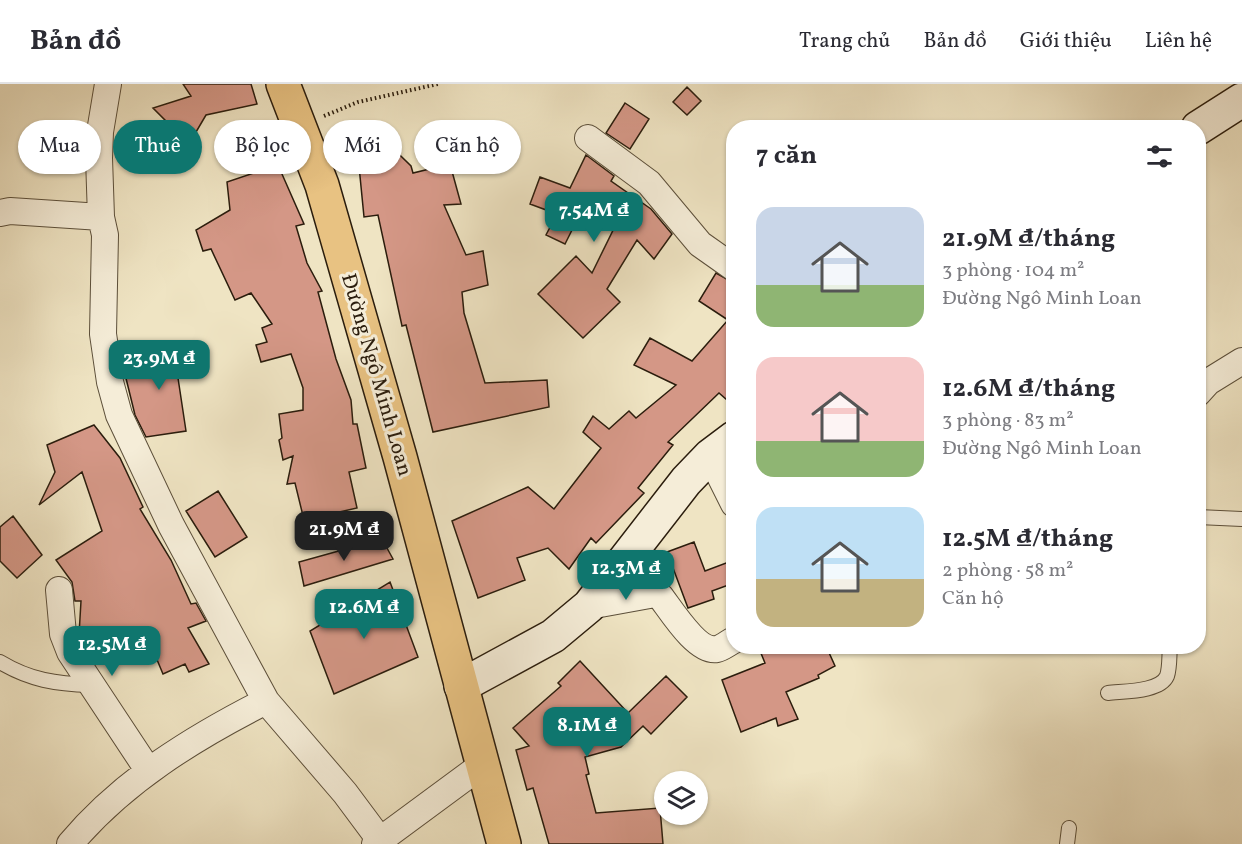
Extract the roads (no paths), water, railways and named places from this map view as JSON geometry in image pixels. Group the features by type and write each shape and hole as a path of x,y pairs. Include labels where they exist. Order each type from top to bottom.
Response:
{"highway":[{"name":"Đường Ngô Minh Loan","path":"283,84 328,207 400,457 504,844"}],"main road":[{"path":"1206,123 1242,100"},
{"path":"461,686 553,636 589,606 686,481 722,447"}],"street":[{"path":"108,84 100,132 101,217 105,235 103,334 110,382 119,414 171,525 266,701 378,842 482,765"},
{"path":"588,138 649,183 700,244 726,262"},
{"path":"0,213 10,211 101,217"},
{"path":"1206,384 1242,361"},
{"path":"722,447 726,466"},
{"path":"59,590 63,634 70,652 148,770"},
{"path":"589,606 655,594 660,596 696,642 705,648 716,649 726,644"},
{"path":"70,844 108,805 148,770 215,727 266,701"}],"lane":[{"path":"1206,517 1242,519"},
{"path":"1108,693 1154,686 1163,682 1168,671 1169,654"},
{"path":"0,662 17,672 55,684 91,685"},
{"path":"1067,844 1069,828"}]}
